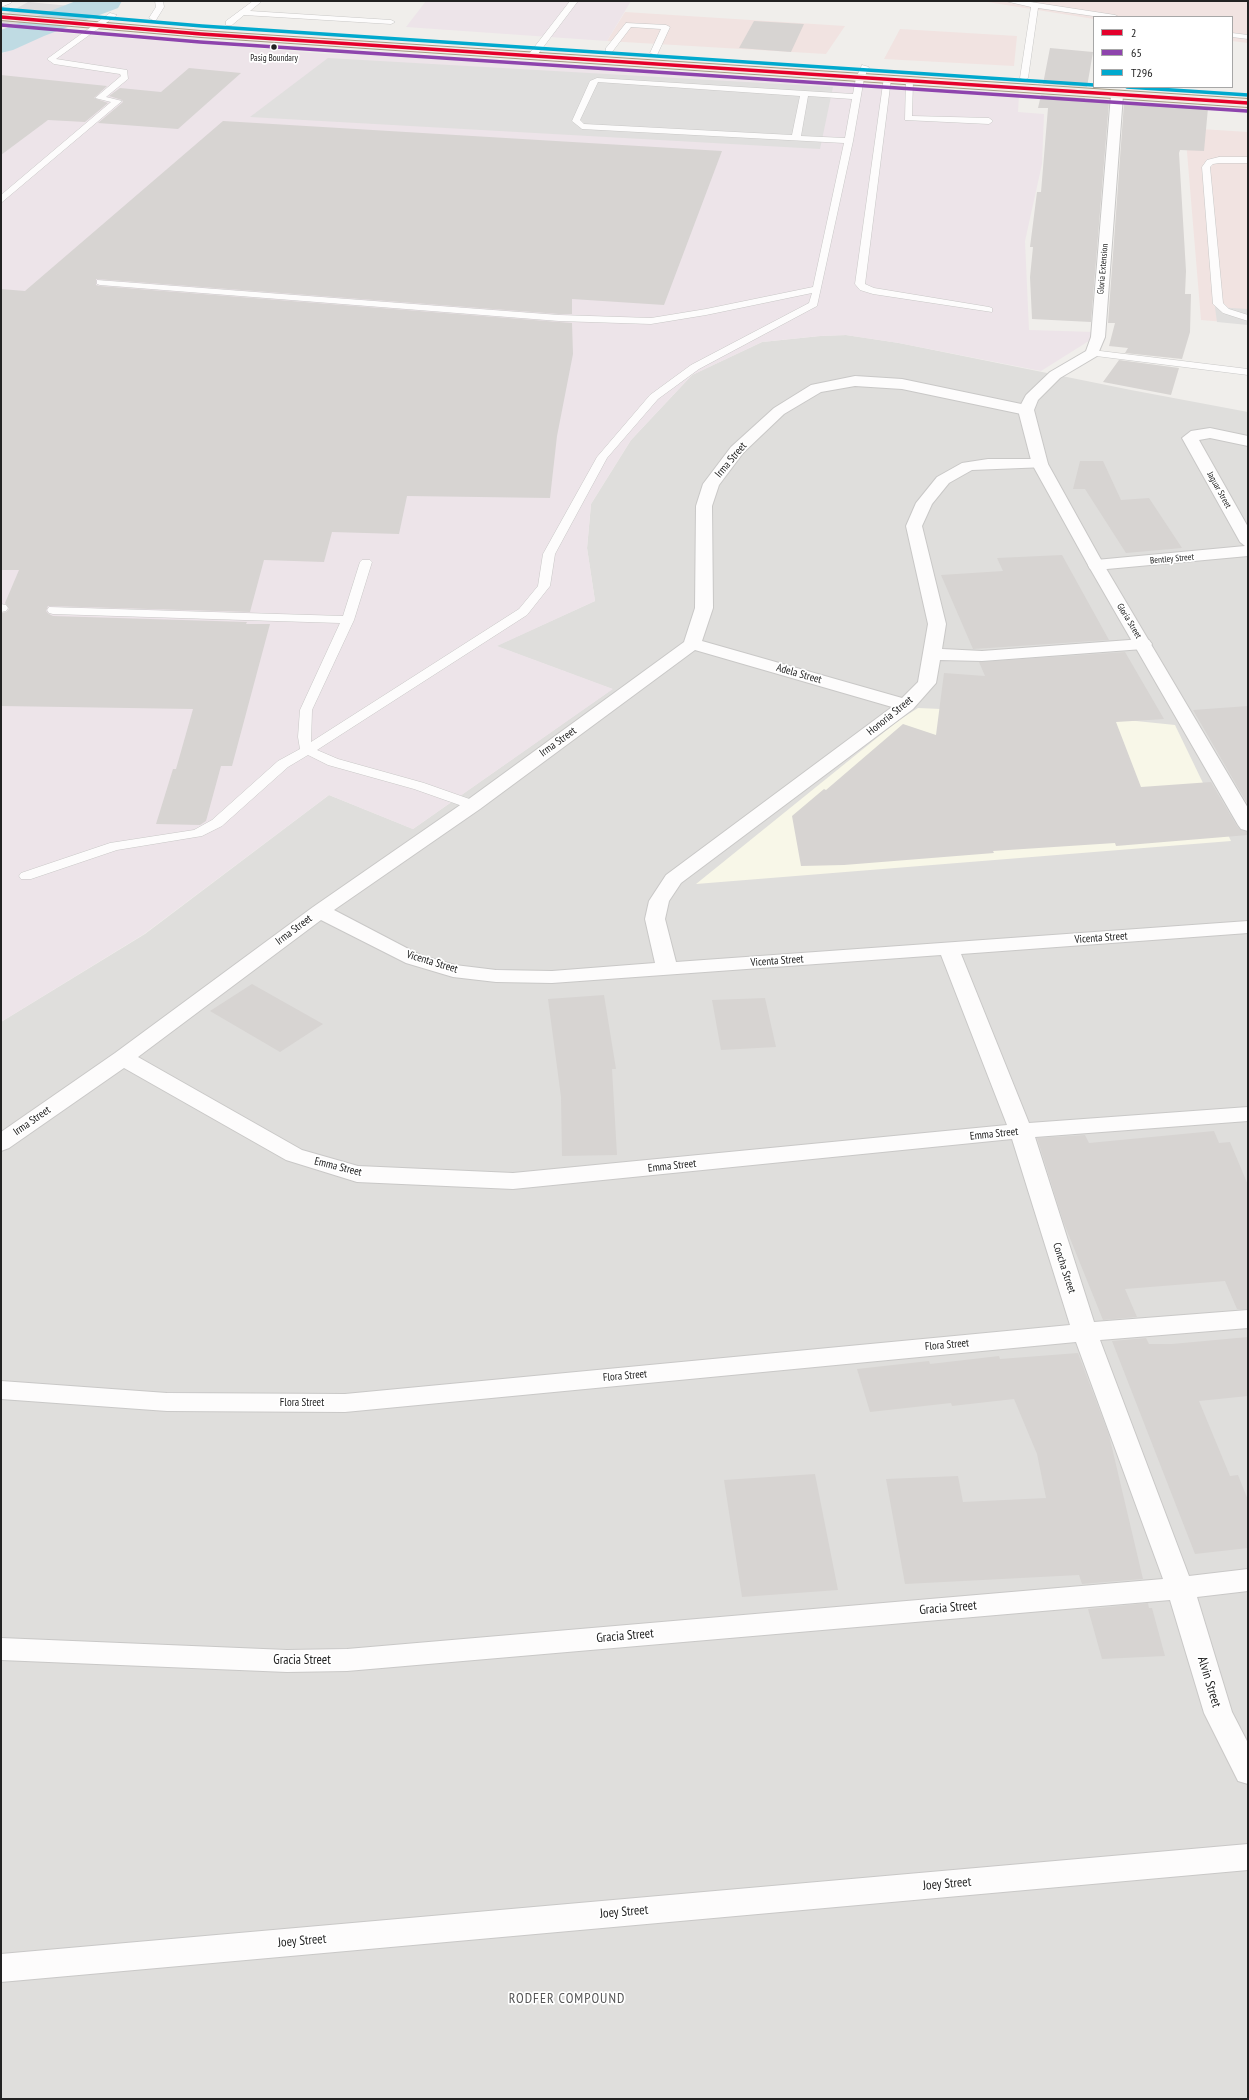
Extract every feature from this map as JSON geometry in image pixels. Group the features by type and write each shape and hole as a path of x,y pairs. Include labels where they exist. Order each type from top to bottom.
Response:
{"main road":[{"path":"1,5 535,51 609,50 654,53 862,72 887,79 909,81 1248,103"},
{"path":"2,18 226,36 535,51 862,72 1093,82"},
{"path":"226,36 232,24"},
{"path":"1187,88 1248,92"}],"street":[{"name":"Gloria Extension","path":"1092,353 1098,337 1117,95"},
{"path":"1026,410 1031,398 1055,375 1092,353"},
{"name":"Irma Street","path":"1,1142 123,1058 320,911 473,805 692,644 704,608 704,506 712,484 737,450 779,411 816,388 854,381 902,384 1026,410"},
{"name":"Gloria Street","path":"1026,410 1040,464 1096,565 1248,825"},
{"name":"Jaguar Street","path":"1248,440 1210,433 1197,434 1190,438 1248,542"},
{"name":"Honoria Street","path":"667,968 655,919 659,901 673,879 906,705 927,683 937,624 914,526 924,503 943,480 968,466 988,464 1040,464"},
{"name":"Bentley Street","path":"1096,565 1248,551"},
{"name":"Adela Street","path":"692,644 906,705"},
{"path":"932,654 982,656 1143,644"},
{"name":"Vicenta Street","path":"320,911 413,958 453,971 496,976 552,977 1248,927"},
{"name":"Concha Street","path":"949,949 1021,1131 1085,1332 1180,1588"},
{"name":"Emma Street","path":"123,1058 294,1155 357,1174 513,1181 1021,1131 1248,1114"},
{"name":"Flora Street","path":"1,1390 167,1402 345,1403 1085,1332 1248,1319"},
{"name":"Gracia Street","path":"1,1649 287,1661 347,1660 1180,1588 1248,1580"},
{"name":"Alvin Street","path":"1180,1588 1218,1713 1248,1772"},
{"name":"Joey Street","path":"1,1968 1248,1857"}],"lane":[{"path":"1,5 8,1"},
{"path":"153,18 160,7 159,1"},
{"path":"232,24 258,1"},
{"path":"535,51 574,1"},
{"path":"1009,1 1108,16"},
{"path":"1024,78 1035,5"},
{"path":"244,13 391,22"},
{"path":"1,200 118,101 99,98 125,77 124,72 52,61 51,59 113,15"},
{"path":"609,50 629,25 666,27 654,53"},
{"path":"1233,35 1248,37"},
{"path":"26,876 115,846 197,833 217,823 283,764 523,612 544,586 549,554 602,457 654,397 695,367 814,304 849,141 862,72"},
{"path":"887,79 886,117 860,284 862,288 989,310"},
{"path":"849,141 582,126 577,124 576,121 594,81 597,80 857,97"},
{"path":"909,81 905,118 989,121"},
{"path":"796,138 805,93"},
{"path":"1248,160 1219,160 1210,162 1206,167 1218,304 1226,311 1248,318"},
{"path":"100,282 559,318 651,321 706,312 817,289"},
{"path":"1092,353 1248,372"},
{"path":"307,750 304,737 306,710 348,620 366,562"},
{"path":"53,610 348,620"},
{"path":"307,750 333,762 419,786 473,805"}],"shaded area":[{"path":"426,1 631,1 607,41 406,27"},
{"path":"981,1 1248,1 1248,43 1233,41 1233,16 1093,16 1093,19"},
{"path":"625,12 845,26 826,54 607,41"},
{"path":"900,29 1017,36 1014,66 884,59"},
{"path":"50,32 329,54 366,54 1019,95 1018,112 1044,114 1042,164 1025,241 1029,330 1095,332 1092,339 1041,371 899,343 846,335 762,342 692,375 631,440 591,504 587,548 595,601 497,646 613,689 413,829 329,795 144,934 1,1022 1,54"},
{"path":"328,58 833,87 820,149 250,117"},
{"path":"1185,128 1248,132 1248,324 1201,320"},
{"path":"1215,307 1248,309 1248,325 1217,322"},
{"path":"846,335 899,343 1248,412 1248,2099 1,2099 1,1022 145,934 329,795 413,829 612,689 496,646 595,601 587,548 591,504 631,440 692,375 762,342"},
{"path":"918,708 1078,715 1175,725 1231,841 696,884 899,720"}],"pier":[{"path":"28,2 104,9 58,29 1,24 1,17"}],"building":[{"path":"754,21 804,24 791,52 739,48"},
{"path":"1050,48 1093,52 1087,87 1043,84"},
{"path":"189,68 241,73 178,129 98,123 123,102 122,100 109,96 120,88 161,92"},
{"path":"1,75 107,86 94,98 108,103 85,122 48,120 1,155"},
{"path":"1041,95 1085,98 1085,100 1109,102 1091,322 1032,319 1030,277 1033,247 1030,247 1037,192 1041,192 1048,108 1038,108"},
{"path":"1124,103 1208,108 1204,151 1180,150 1179,153 1186,271 1185,294 1191,294 1190,332 1182,359 1125,353 1128,348 1109,346 1115,323 1108,323"},
{"path":"223,121 722,151 664,305 572,299 572,314 559,314 96,279 96,285 100,286 572,323 573,354 557,436 550,498 407,496 399,534 332,532 324,562 264,560 250,612 48,606 46,611 53,616 270,624 232,766 221,766 206,821 200,825 156,824 173,769 176,769 193,709 1,706 1,613 6,612 9,609 5,603 19,570 1,570 1,289 25,291"},
{"path":"1119,360 1179,368 1171,395 1103,382"},
{"path":"1080,461 1103,461 1121,500 1149,498 1182,548 1126,553 1085,489 1073,489"},
{"path":"1062,555 1109,640 973,649 941,575 1003,571 997,558"},
{"path":"1125,652 1164,719 1116,722 1141,787 1211,782 1237,826 1241,830 1248,832 1248,835 1116,846 1115,843 993,851 994,853 844,865 801,866 792,816 824,789 826,790 903,724 936,735 944,673 985,676 979,662"},
{"path":"1248,706 1248,805 1193,710"},
{"path":"252,984 323,1024 280,1052 210,1011"},
{"path":"604,995 616,1069 612,1069 617,1155 562,1156 561,1097 548,999"},
{"path":"765,998 776,1047 721,1050 712,1000"},
{"path":"1214,1131 1219,1143 1230,1142 1248,1185 1248,1309 1237,1309 1225,1281 1125,1289 1137,1317 1103,1320 1063,1221 1037,1138 1085,1135 1089,1143"},
{"path":"1248,1337 1248,1396 1199,1401 1230,1476 1238,1475 1248,1500 1248,1548 1195,1554 1112,1341 1146,1338 1149,1344 1172,1344"},
{"path":"1078,1353 1109,1435 1143,1579 1082,1584 1079,1575 905,1584 886,1479 958,1476 963,1502 1046,1498 1037,1454 1014,1399 952,1406 951,1403 870,1412 857,1369 929,1361 930,1364 999,1356 1000,1359"},
{"path":"815,1474 838,1590 742,1597 724,1480"},
{"path":"1148,1603 1149,1608 1152,1608 1165,1656 1102,1659 1088,1609"}],"waterway":[{"path":"1,43 32,29 106,1"}],"transit line":[{"name":"T296","path":"2,9 202,26 1093,85"},
{"name":"2","path":"1,17 201,34 1248,103"},
{"name":"65","path":"1,25 200,42 1247,111"},
{"name":"T296","path":"1142,88 1248,95"}],"place":[{"name":"Pasig Boundary","path":"274,47"}],"district":[{"name":"RODFER COMPOUND","path":"567,1999"}]}
